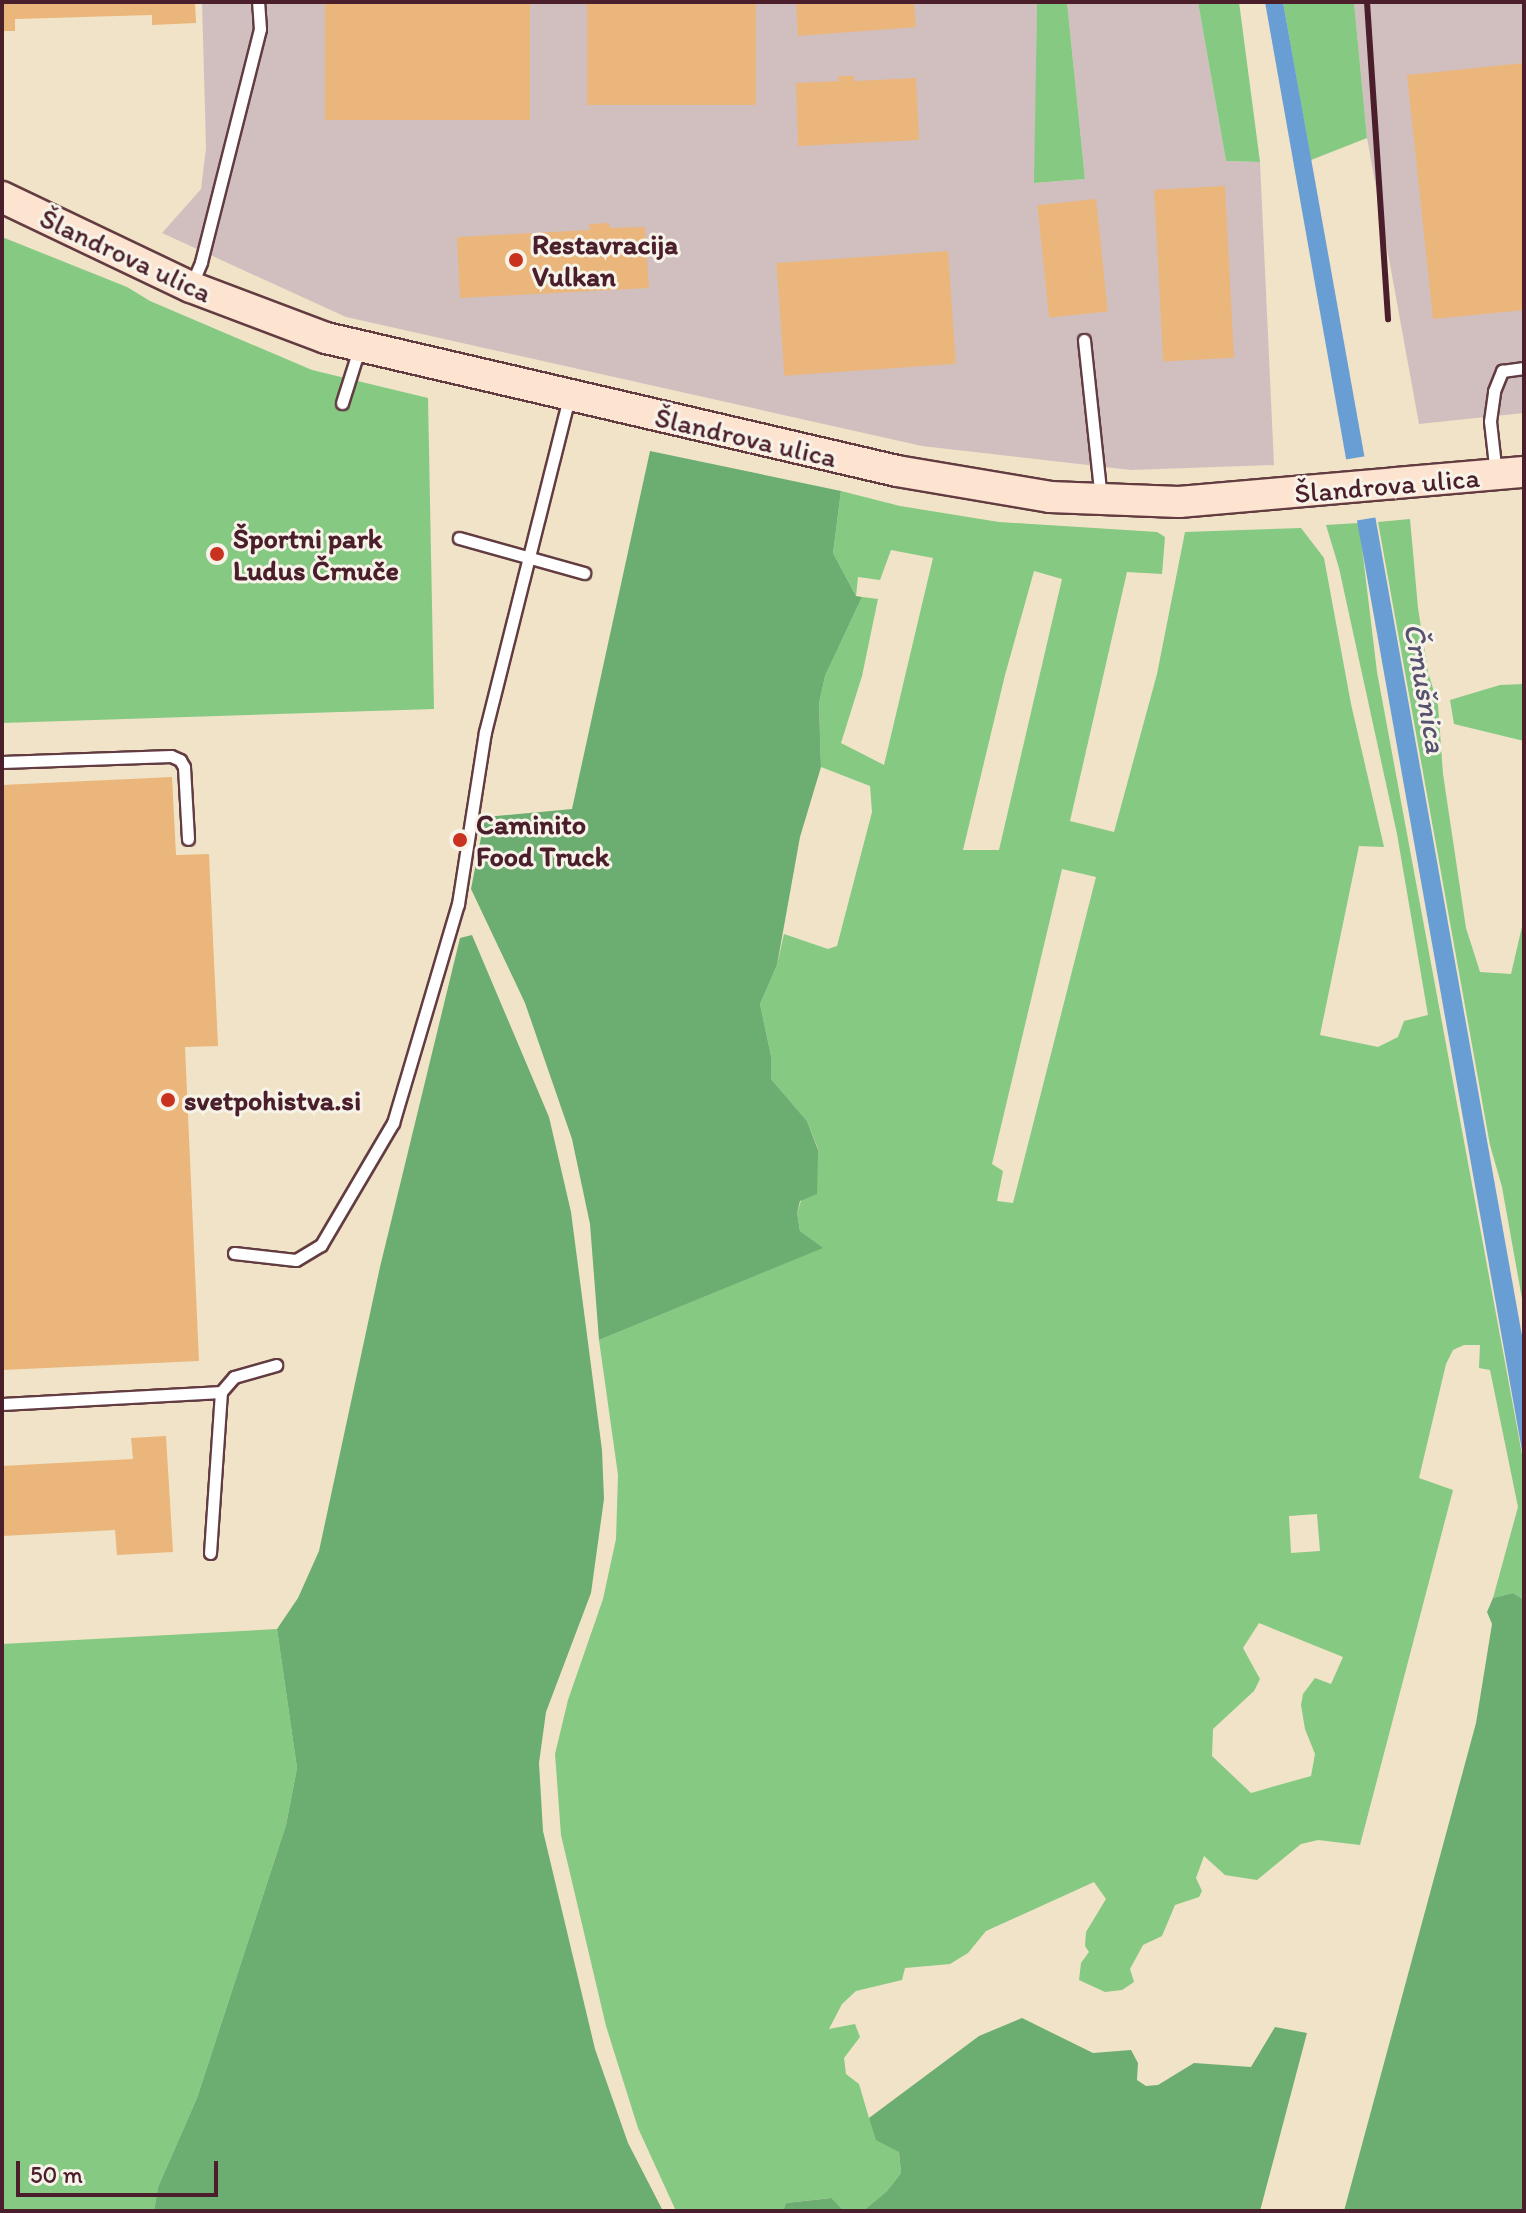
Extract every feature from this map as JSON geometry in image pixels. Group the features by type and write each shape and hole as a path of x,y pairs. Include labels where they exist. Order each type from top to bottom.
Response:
{"street":[{"name":"Šlandrova ulica","path":"2,197 191,287 271,320 359,348 897,471 1050,497 1179,502 1510,474"}],"lane":[{"path":"191,287 205,251 257,43 258,2"},
{"path":"1084,340 1101,499"},
{"path":"342,403 359,348"},
{"path":"1510,474 1490,421 1494,391 1502,371 1524,368"},
{"path":"234,1253 296,1260 321,1245 393,1123 458,904 485,732 569,398"},
{"path":"459,538 584,573"},
{"path":"2,762 171,756 180,760 184,767 188,839"},
{"path":"210,1553 221,1392 234,1377 276,1365"},
{"path":"2,1404 221,1392"}],"shaded area":[{"path":"202,2 1037,2 1035,183 1085,179 1067,2 1198,2 1226,161 1260,162 1274,465 1131,470 922,446 346,317 162,233 201,189 206,148"},
{"path":"1354,2 1524,2 1524,413 1419,424 1367,138"}],"green space":[{"path":"1037,2 1067,2 1085,179 1034,183"},
{"path":"1198,2 1239,2 1260,162 1226,161"},
{"path":"1283,2 1354,2 1367,138 1311,160"},
{"name":"Športni park Ludus Črnuče","path":"2,237 127,287 150,301 312,370 428,398 434,709 2,723"},
{"path":"650,451 841,491 833,553 856,596 862,597 825,676 819,703 821,767 800,837 777,965 760,1004 771,1056 771,1079 807,1121 818,1150 817,1194 800,1201 797,1213 800,1231 823,1248 599,1340 590,1224 572,1139 525,1003 471,889 485,817 572,809"},
{"path":"841,491 900,506 999,522 1157,532 1165,537 1162,574 1127,572 1070,821 1114,832 1157,674 1185,532 1301,528 1324,558 1351,704 1384,847 1359,846 1320,1035 1378,1047 1398,1037 1404,1021 1428,1015 1397,834 1339,568 1326,525 1359,523 1377,672 1524,1465 1524,1600 1513,1593 1493,1598 1518,1507 1490,1370 1479,1368 1480,1345 1464,1345 1453,1350 1446,1364 1419,1478 1453,1490 1360,1845 1318,1840 1301,1844 1257,1880 1225,1875 1204,1856 1196,1878 1202,1891 1199,1897 1175,1905 1162,1936 1143,1945 1130,1969 1134,1982 1122,1990 1105,1992 1079,1980 1081,1963 1089,1952 1085,1946 1086,1932 1106,1899 1094,1882 986,1931 968,1953 950,1964 905,1968 902,1980 856,1991 842,2004 829,2029 855,2024 860,2037 844,2058 846,2074 859,2084 869,2118 899,2152 901,2173 887,2191 863,2211 844,2211 830,2198 786,2203 783,2211 676,2211 638,2128 606,2026 561,1835 555,1754 568,1700 603,1599 616,1539 618,1475 599,1340 822,1248 800,1231 797,1213 818,1149 807,1121 771,1079 771,1056 760,1004 777,965 784,934 828,949 837,946 872,812 870,786 821,767 819,703 825,676 862,597 878,599 862,676 841,743 884,765 933,558 891,550 880,580 858,577 856,596 833,553","holes":["1034,571 1062,579 999,850 963,850 1005,675","1062,869 1096,877 1013,1203 997,1201 1003,1171 992,1164","1317,1514 1320,1551 1291,1553 1289,1516","1259,1623 1343,1657 1331,1684 1315,1678 1303,1694 1301,1705 1305,1729 1315,1754 1311,1776 1251,1793 1212,1756 1213,1729 1254,1691 1260,1679 1243,1648"]},
{"path":"1410,519 1418,608 1428,672 1438,705 1443,774 1466,928 1480,972 1511,974 1524,918 1524,1310 1502,1187 1490,1145 1378,522"},
{"path":"1524,684 1524,741 1454,724 1450,700 1500,685"},
{"path":"472,935 549,1117 571,1212 602,1450 604,1499 591,1593 546,1712 539,1763 543,1831 595,2049 628,2143 663,2211 154,2211 158,2187 197,2098 286,1825 297,1768 277,1629 298,1598 319,1551 380,1267 460,938"},
{"path":"1513,1593 1524,1600 1524,2211 1344,2211 1476,1723 1492,1624 1487,1612 1493,1598"},
{"path":"277,1629 297,1768 286,1825 197,2098 158,2187 154,2211 2,2211 2,1644"},
{"path":"1022,2018 1093,2053 1131,2050 1138,2063 1137,2080 1146,2086 1158,2085 1194,2063 1251,2067 1275,2027 1307,2033 1260,2211 863,2211 887,2191 901,2173 899,2152 876,2140 869,2118 979,2036"},
{"path":"831,2198 844,2211 783,2211 786,2203"}],"water":[{"name":"Črnušnica","path":"1265,2 1283,2 1524,1347 1524,1462"}],"pier":[{"path":"1367,456 1377,517 1352,521 1342,460"}],"building":[{"path":"2,2 195,2 196,23 152,25 152,15 15,19 15,31 2,31"},
{"path":"325,2 530,2 530,120 325,120"},
{"path":"587,2 756,2 756,105 587,105"},
{"path":"796,2 914,2 916,27 798,36"},
{"path":"1524,63 1524,310 1433,319 1407,75"},
{"path":"838,76 854,76 854,81 916,78 919,140 798,146 796,83 839,81"},
{"path":"1225,186 1234,358 1163,361 1154,190"},
{"path":"1096,199 1108,311 1049,318 1037,205"},
{"path":"609,223 610,228 645,227 649,288 460,298 457,237 590,230 589,224"},
{"path":"948,251 956,364 784,376 776,263"},
{"path":"172,777 176,855 209,854 218,1046 185,1047 199,1361 2,1370 2,785"},
{"path":"166,1436 173,1552 117,1555 115,1530 2,1536 2,1466 133,1459 131,1438"}],"railway":[{"path":"1367,2 1388,319"}],"place":[{"name":"Restavracija Vulkan","path":"516,260"},
{"name":"Športni park Ludus Črnuče","path":"217,554"},
{"name":"Caminito Food Truck","path":"460,840"},
{"name":"svetpohistva.si","path":"168,1100"}]}
